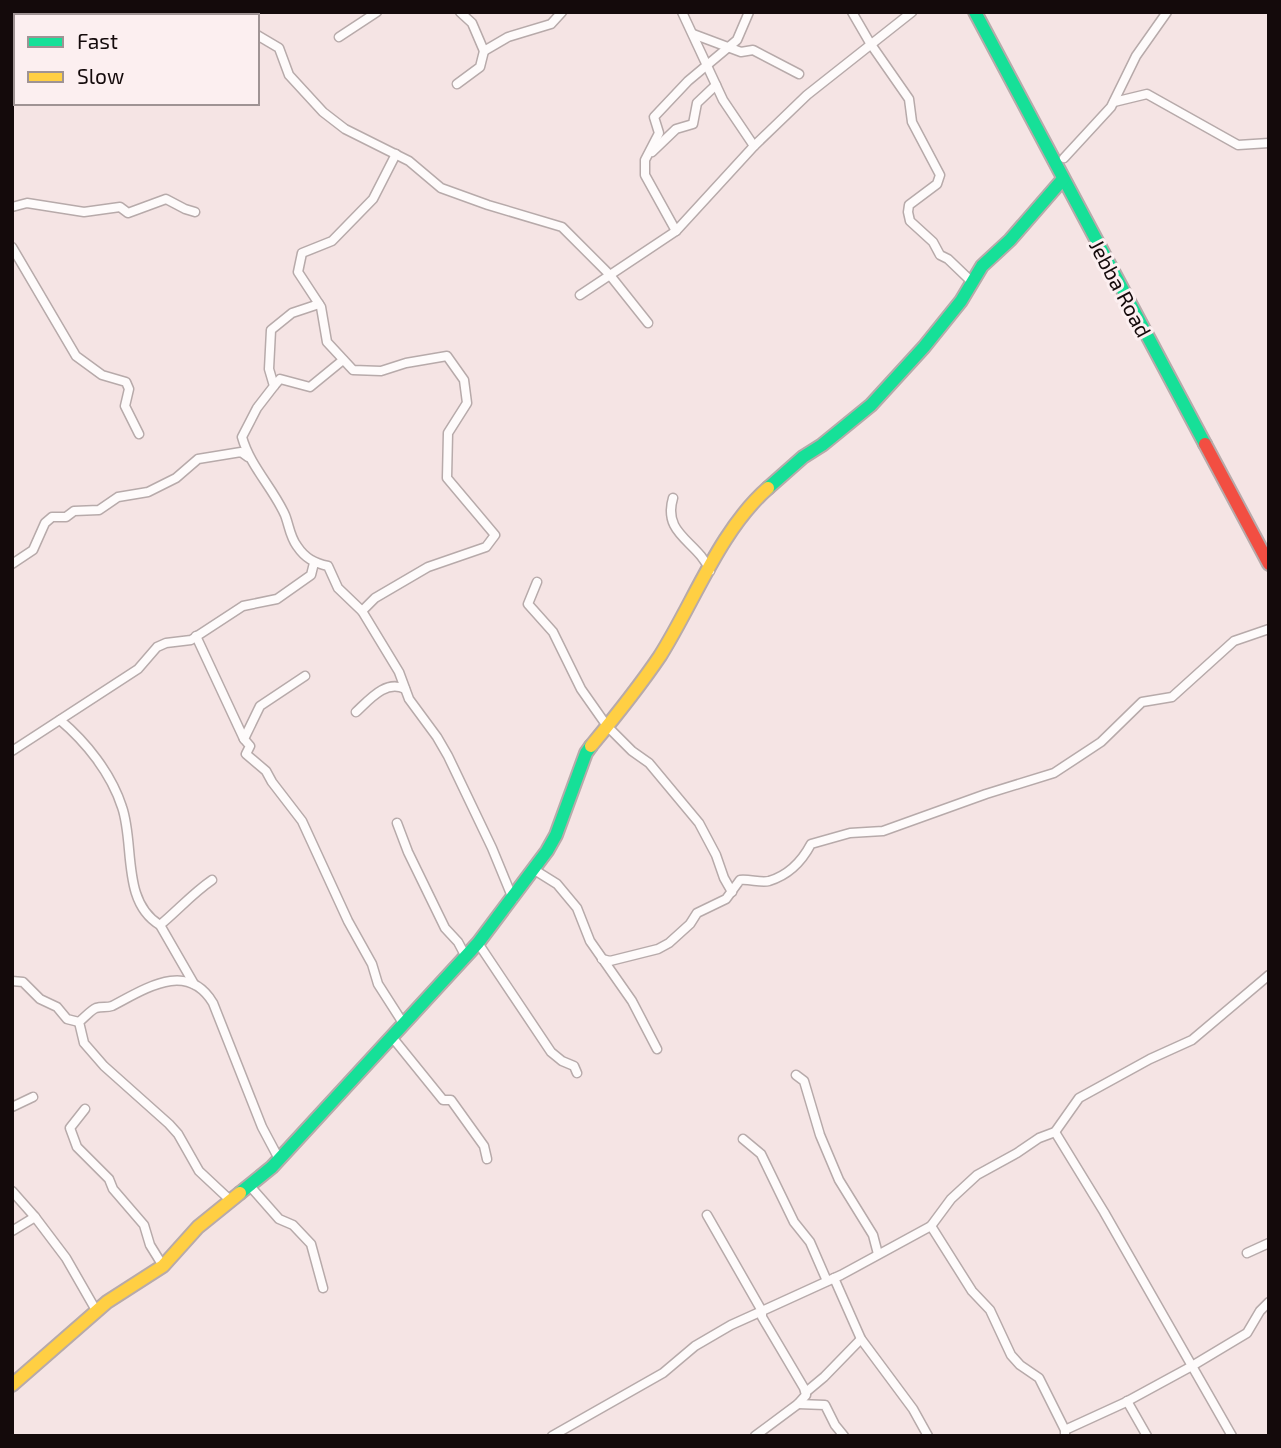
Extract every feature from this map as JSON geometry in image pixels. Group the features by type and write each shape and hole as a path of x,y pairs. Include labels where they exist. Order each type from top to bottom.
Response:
{"main road":[{"name":"Jebba Road","path":"975,12 1269,564"},
{"path":"986,12 1269,542"},
{"path":"13,1381 73,1329 133,1284 163,1266 198,1227 279,1159 466,957 513,899 556,835 586,753 660,655 752,502 803,457 871,405 961,301 982,266 1010,240 1063,179"}],"street":[{"path":"339,37 377,12"},
{"path":"457,84 480,67 484,51 472,23 460,12"},
{"path":"484,51 509,37 551,24 562,12"},
{"path":"682,12 723,100 754,146"},
{"path":"676,231 645,175 648,155 659,133 654,117 688,81 737,40 749,12"},
{"path":"852,12 909,99 912,122 940,175 937,184 909,205 910,221 933,242 940,255 948,259 972,282"},
{"path":"580,295 676,231 754,146 807,95 912,12"},
{"path":"1064,159 1098,124 1114,102 1136,56 1167,12"},
{"path":"693,34 741,52 753,50 799,74"},
{"path":"259,36 279,48 289,75 323,112 345,129 410,161 441,188 562,227 609,274 648,323"},
{"path":"648,155 676,129 693,124 697,103 716,85"},
{"path":"1114,102 1147,94 1238,145 1269,143"},
{"path":"362,611 375,598 428,567 486,547 495,535 447,478 448,433 467,403 464,380 447,356 406,363 381,371 353,370 327,342 319,304 298,272 302,253 332,241 373,199 396,155"},
{"path":"12,208 27,203 83,212 120,207 128,213 153,201 166,199 195,212"},
{"path":"12,247 76,356 102,375 126,382 129,389 125,406 139,434"},
{"path":"274,386 269,369 271,330 292,313 319,304"},
{"path":"344,360 310,387 280,379 257,408 242,438 286,516 296,545 314,563 328,566 338,588 362,611 399,672 409,699 448,757 492,848 513,899"},
{"path":"12,565 33,550 45,523 52,517 66,517 74,511 99,510 118,497 148,492 176,478 198,459 241,452 251,458"},
{"path":"673,498 669,510 672,523 679,535 705,559 710,570"},
{"path":"12,751 138,668 157,647 166,643 191,640 243,606 277,599 311,575 314,563"},
{"path":"537,582 528,604 553,632 581,690 607,726 632,751 649,763 699,823 732,892"},
{"path":"602,959 619,959 658,949 669,943 690,924 697,913 726,899 740,880 767,882 797,866 811,844 850,833 883,831 960,802 1054,772 1101,742 1142,702 1172,697 1234,641 1269,629"},
{"path":"196,636 244,739 250,746 246,754 266,771 302,821 348,921 372,964 378,984 403,1023"},
{"path":"244,739 260,706 305,676"},
{"path":"356,712 385,688 393,685 405,689"},
{"path":"60,720 93,754 114,789 124,816 128,835 128,861 143,912 160,925 194,984"},
{"path":"397,823 445,928 458,942 466,957"},
{"path":"533,869 557,884 577,908 590,941 632,1001 657,1049"},
{"path":"160,925 195,891 212,880"},
{"path":"478,943 551,1052 574,1066 577,1073"},
{"path":"615,976 619,959"},
{"path":"552,1436 663,1373 695,1346 731,1325 830,1280 931,1226 951,1199 977,1175 1039,1138 1055,1132 1079,1098 1150,1059 1192,1040 1269,975"},
{"path":"12,981 23,982 40,999 57,1007 67,1020 79,1022 96,1008 109,1008 133,993 167,981 178,980 194,984 206,991 262,1127 279,1159"},
{"path":"79,1022 84,1043 156,1115 169,1124 178,1134 199,1171 230,1200"},
{"path":"391,1037 443,1100 451,1100 484,1146 487,1159"},
{"path":"796,1075 804,1081 820,1135 839,1180 873,1235 878,1254"},
{"path":"12,1107 33,1097"},
{"path":"85,1109 70,1128 77,1147 109,1179 113,1189 144,1225 150,1245 163,1266"},
{"path":"1055,1132 1232,1436"},
{"path":"743,1139 761,1154 794,1222 810,1242 861,1339 913,1409 928,1436"},
{"path":"249,1185 279,1219 293,1225 312,1244 323,1288"},
{"path":"12,1191 66,1258 97,1312"},
{"path":"707,1216 806,1392"},
{"path":"12,1230 35,1217"},
{"path":"931,1226 972,1291 990,1310 1011,1355 1039,1378 1065,1433 1192,1366 1247,1333 1260,1311 1269,1302"},
{"path":"1247,1253 1269,1243"},
{"path":"755,1436 798,1404 806,1392 861,1339"},
{"path":"1127,1401 1147,1436"},
{"path":"798,1404 825,1405 844,1436"}],"traffic: fast":[{"path":"975,12 1205,444"},
{"path":"768,488 803,457 871,405 924,347 961,301 982,266 1010,240 1063,179"},
{"path":"240,1193 272,1167 478,943 547,851 556,835 591,746"}],"traffic: slow":[{"path":"591,746 660,656 736,524 768,488"},
{"path":"12,1385 107,1302 163,1266 198,1227 240,1193"}],"traffic: jam":[{"path":"1205,444 1269,564"}]}
